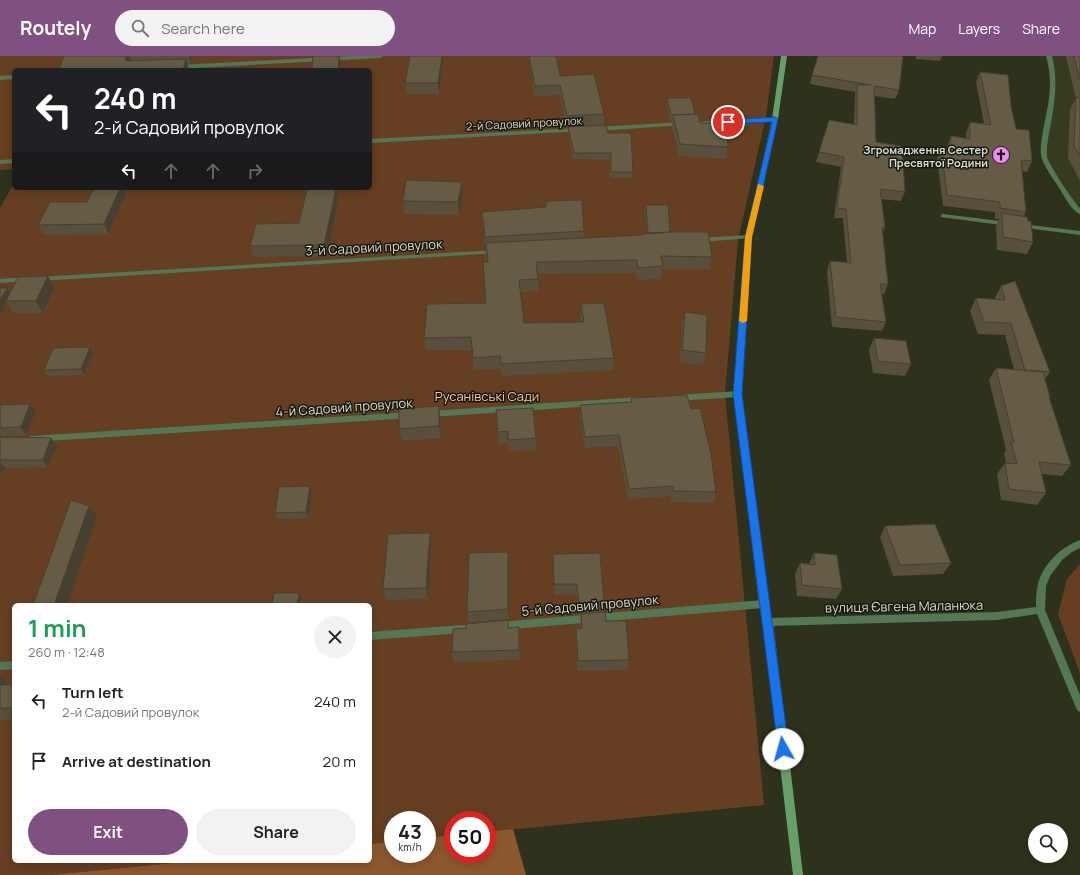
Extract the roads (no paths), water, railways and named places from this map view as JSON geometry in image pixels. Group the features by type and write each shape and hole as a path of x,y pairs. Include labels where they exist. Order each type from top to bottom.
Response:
{"main road":[{"path":"784,56 775,119 749,237 738,394 764,604 768,622 798,875"}],"street":[{"path":"173,68 380,56"},
{"path":"1049,56 1054,68 1044,155 1045,160 1071,203 1080,212"},
{"path":"0,78 12,77"},
{"name":"2-й Садовий провулок","path":"592,129 775,119"},
{"name":"2-й Садовий провулок","path":"372,141 585,130"},
{"path":"0,162 12,161"},
{"path":"943,216 1080,233"},
{"path":"693,240 749,237"},
{"name":"3-й Садовий провулок","path":"0,281 502,251"},
{"path":"666,399 738,394"},
{"name":"4-й Садовий провулок","path":"24,439 650,400"},
{"path":"1080,544 1074,546 1056,559 1043,580 1040,610 1080,707"},
{"name":"5-й Садовий провулок","path":"372,636 764,604"},
{"name":"вулиця Євгена Маланюка","path":"768,622 997,616 1040,610"},
{"path":"0,666 12,665"}],"place":[{"name":"Згромадження Сестер Пресвятої Родини","path":"1001,155"}],"park label":[{"name":"Русанівські Сади","path":"487,396"}]}
